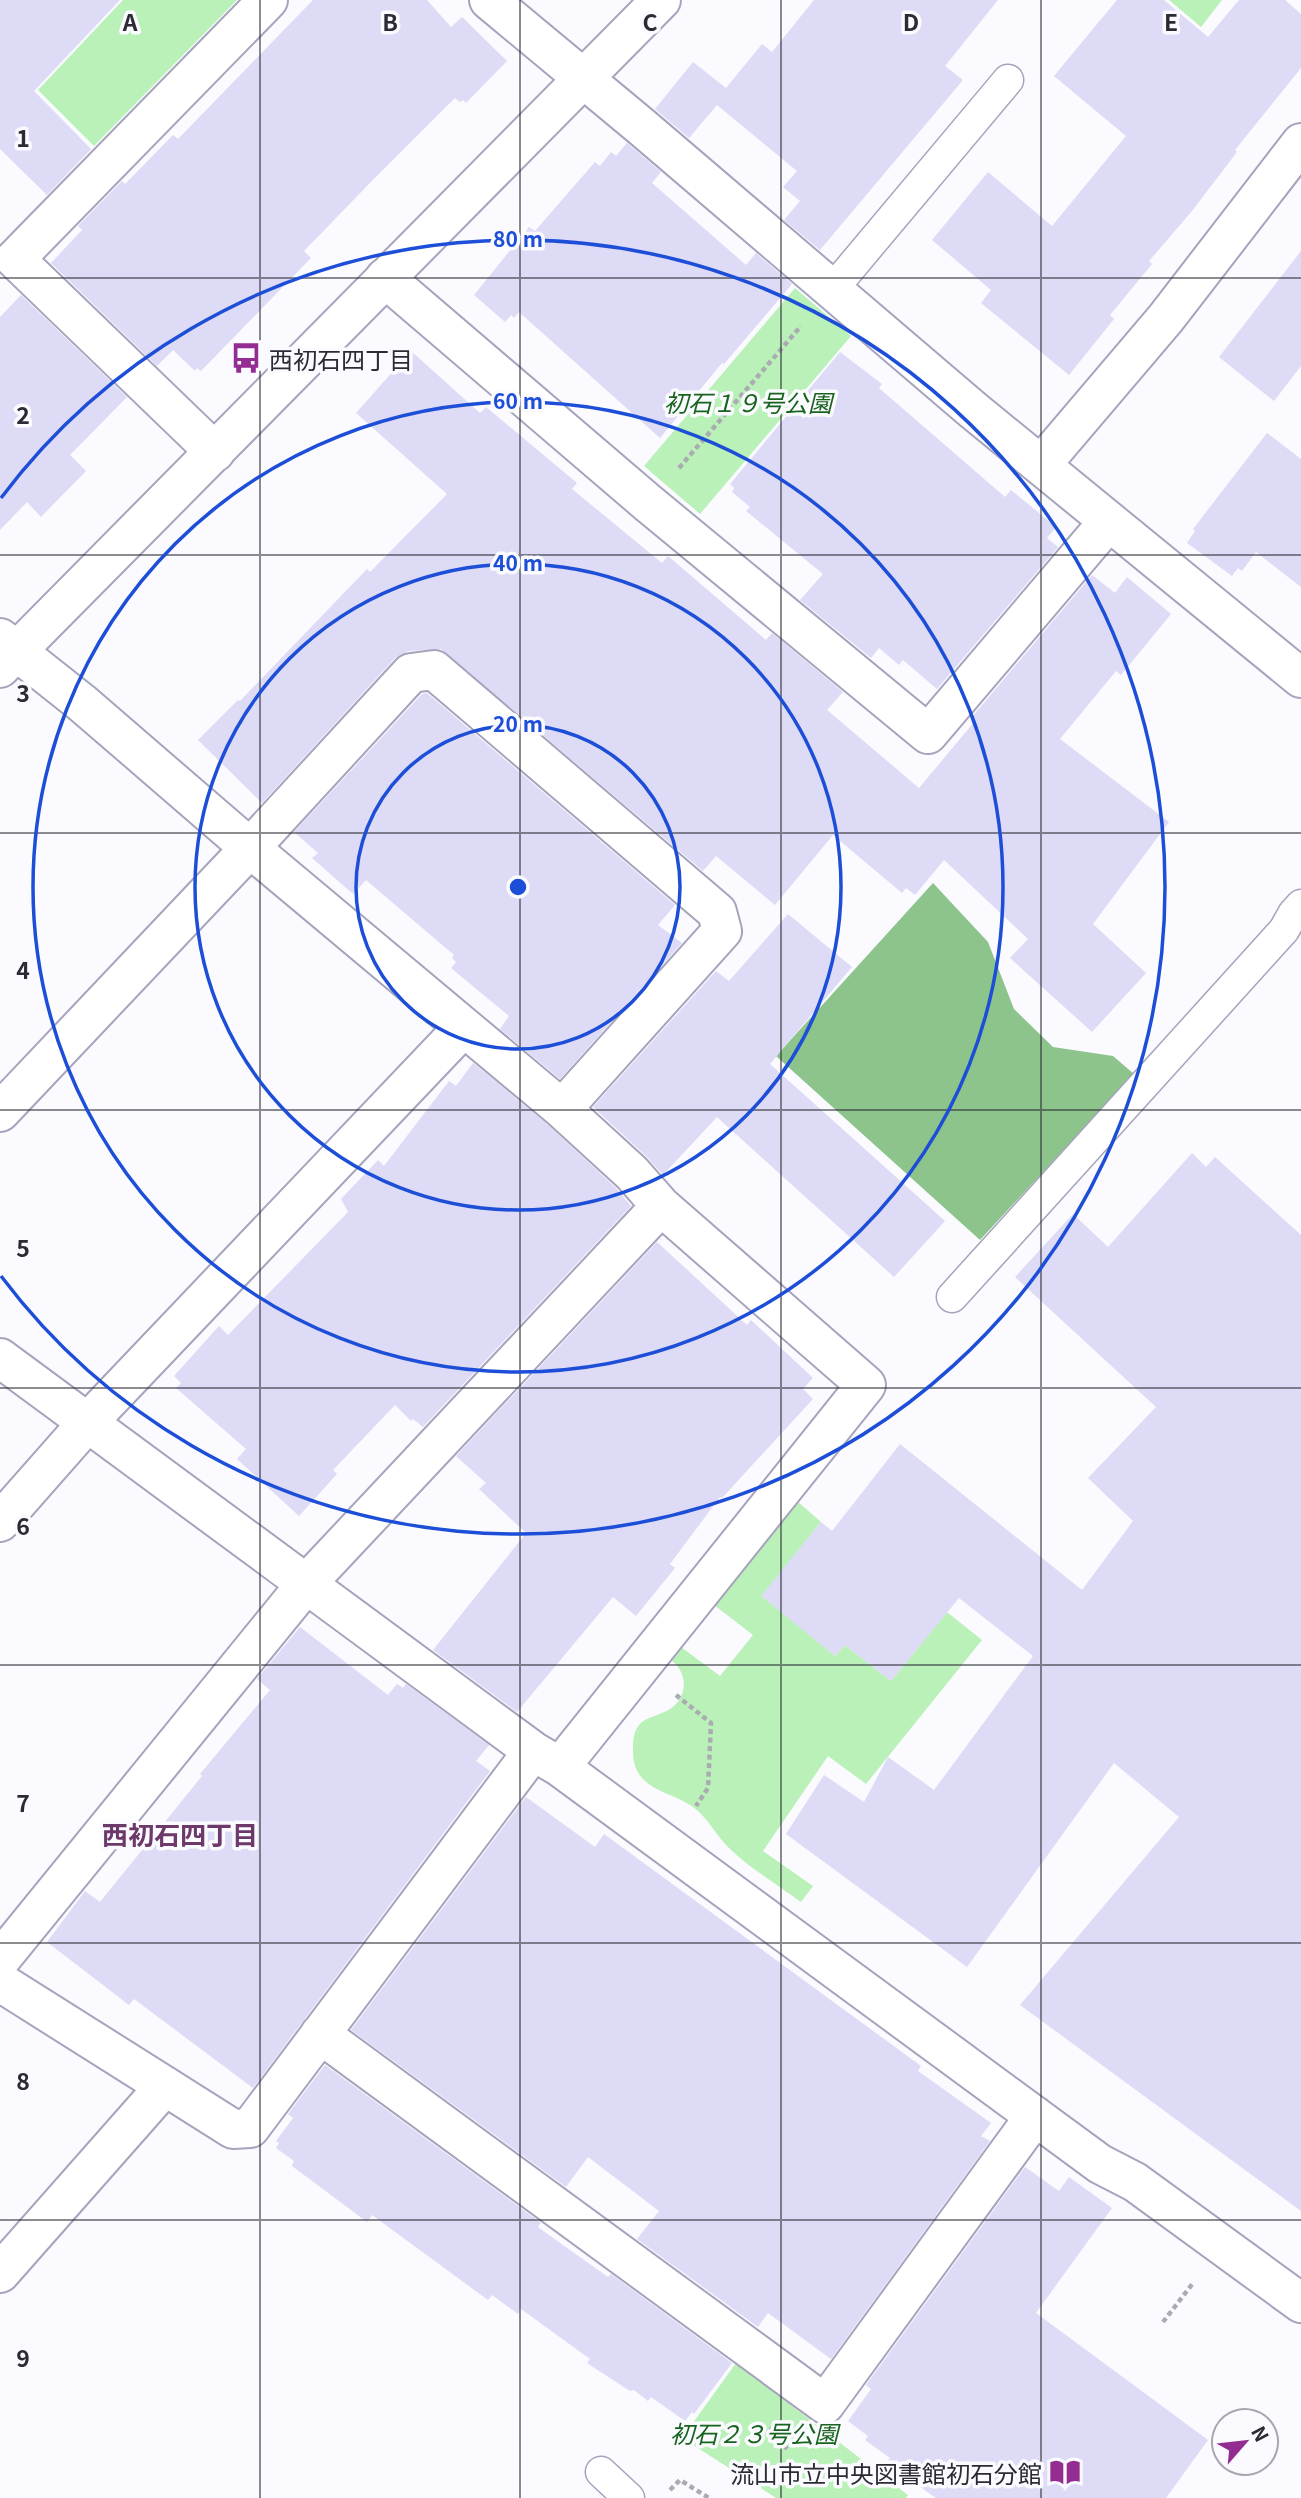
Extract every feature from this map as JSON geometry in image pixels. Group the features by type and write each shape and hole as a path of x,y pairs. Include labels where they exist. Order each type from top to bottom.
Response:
{"street":[{"path":"215,452 15,259 268,0"},
{"path":"489,0 831,291 1301,678"},
{"path":"0,1982 233,2129 250,2128 320,2034 547,1759 640,1667 866,1385 661,1206 632,1173 562,1109 250,848 82,703 5,652 215,452 661,0"},
{"path":"1041,465 1166,318 1301,143"},
{"path":"384,278 648,503 928,734 1109,521"},
{"path":"0,1112 411,673 434,670 718,912 722,931 562,1109"},
{"path":"0,1522 88,1422 464,1027"},
{"path":"0,1960 306,1584 661,1206"},
{"path":"0,1358 1100,2164 1135,2182 1301,2303"},
{"path":"320,2034 825,2404 1035,2116"},
{"path":"0,2273 165,2086"}],"lane":[{"path":"831,291 1009,80"},
{"path":"952,1297 1284,930 1301,905"},
{"path":"601,2472 629,2498"}],"path":[{"path":"648,503 831,291"},
{"path":"640,1667 711,1723 708,1788 693,1810"}],"green space":[{"path":"123,0 237,0 94,146 38,90"},
{"path":"1169,0 1222,0 1201,27"},
{"name":"初石１９号公園","path":"795,288 851,336 700,514 644,466"},
{"path":"933,883 988,942 1014,1009 1053,1047 1113,1056 1134,1074 980,1240 776,1056"},
{"path":"797,1501 821,1522 762,1596 835,1656 845,1645 891,1681 947,1612 982,1640 866,1784 828,1756 763,1851 813,1886 801,1902 736,1855 693,1807 642,1778 637,1771 633,1748 634,1736 641,1723 667,1711 682,1694 684,1682 680,1670 671,1660 681,1647 720,1676 753,1635 714,1605"},
{"name":"初石２３号公園","path":"736,2363 908,2495 906,2498 776,2498 682,2438"}],"building":[{"path":"0,0 120,0 34,91 91,149 47,195 0,149"},
{"path":"313,0 427,0 451,27 462,17 507,61 466,103 455,98 367,186 304,251 311,258 201,371 197,368 195,371 173,350 157,366 51,263 82,230 78,226 122,181 125,184 173,135 178,139"},
{"path":"814,0 998,0 945,66 963,80 820,250 784,220 800,201 783,187 797,171 717,105 689,138 655,109 693,62 726,88 762,44 772,52"},
{"path":"1117,0 1164,0 1208,37 1239,0 1285,0 1301,14 1301,68 1235,150 1237,152 1192,211 1149,261 1152,264 1110,315 1114,319 1069,375 981,303 991,290 932,240 988,172 1052,226 1126,136 1054,76"},
{"path":"627,143 661,172 652,183 746,265 756,253 792,284 660,438 519,312 514,318 511,315 505,322 474,295 529,227 535,231 595,162 600,166 611,152 616,156"},
{"path":"1301,251 1301,366 1274,401 1219,357"},
{"path":"21,295 127,397 70,455 86,471 41,517 27,502 0,530 0,317"},
{"path":"411,351 480,413 486,407 577,483 572,489 662,563 668,556 766,640 772,633 843,692 827,710 919,788 975,721 971,718 1092,575 1115,593 1127,577 1171,614 1121,675 1116,671 1060,739 1169,822 1093,924 1146,973 1092,1032 1010,958 1028,939 944,860 915,895 906,888 902,893 833,835 775,905 716,856 703,871 441,649 408,651 395,658 262,803 198,740 240,701 367,569 370,572 447,494 356,413"},
{"path":"840,352 882,384 879,388 1005,497 1011,490 1056,527 1047,538 1058,547 937,689 903,660 899,665 879,648 871,658 800,600 823,574 746,511 750,507 732,492 734,488 730,484"},
{"path":"1267,433 1301,459 1301,587 1256,552 1242,571 1238,568 1232,576 1187,543 1195,531 1193,529"},
{"path":"427,693 675,905 658,925 682,943 560,1079 500,1029 509,1016 451,968 456,962 452,958 454,955 366,880 353,894 312,858 318,853 294,832 422,694"},
{"path":"788,914 852,967 770,1064 945,1221 894,1277 717,1117 663,1175 593,1107 716,971 729,981"},
{"path":"473,1063 548,1125 616,1188 631,1206 423,1427 413,1419 411,1421 395,1405 333,1470 337,1474 299,1516 237,1459 246,1449 176,1388 181,1383 174,1376 219,1326 228,1335 348,1212 341,1199 378,1160 384,1166 449,1081 456,1086"},
{"path":"1192,1153 1206,1167 1215,1157 1301,1235 1301,2211 1020,2005 1179,1817 1114,1763 967,1967 786,1834 824,1775 864,1802 888,1757 934,1790 1033,1656 959,1598 891,1681 845,1645 835,1656 761,1596 821,1522 832,1531 900,1444 1082,1590 1133,1521 1088,1478 1156,1407 1015,1277 1073,1214 1108,1247"},
{"path":"657,1242 747,1325 751,1320 813,1378 803,1389 813,1399 722,1498 720,1497 670,1564 675,1568 636,1616 613,1597 517,1712 433,1650 526,1533 479,1489 486,1483 456,1456"},
{"path":"300,1627 388,1695 397,1684 403,1688 406,1684 489,1745 476,1761 490,1771 253,2088 134,1999 129,2005 47,1942 85,1891 100,1902 202,1776 200,1774 270,1690 257,1679"},
{"path":"526,1797 595,1847 604,1834 921,2066 918,2071 991,2123 981,2136 990,2141 831,2359 768,2313 758,2327 637,2239 659,2211 588,2157 566,2187 351,2030"},
{"path":"325,2065 541,2223 539,2228 608,2277 611,2274 732,2363 694,2414 692,2412 685,2421 651,2397 648,2401 634,2390 630,2391 587,2363 590,2359 521,2309 518,2314 492,2295 488,2300 372,2215 367,2222 292,2166 294,2161 276,2148 279,2143 276,2141 293,2118 288,2114"},
{"path":"1025,2167 1059,2191 1069,2177 1112,2208 1036,2313 1208,2440 1166,2498 936,2498 886,2463 890,2458 865,2440 868,2436 848,2421 871,2389 866,2385"}],"place":[{"name":"西初石四丁目","path":"246,358"},
{"name":"流山市立中央図書館初石分館","path":"1065,2472"}],"district":[{"name":"西初石四丁目","path":"180,1833"}]}
